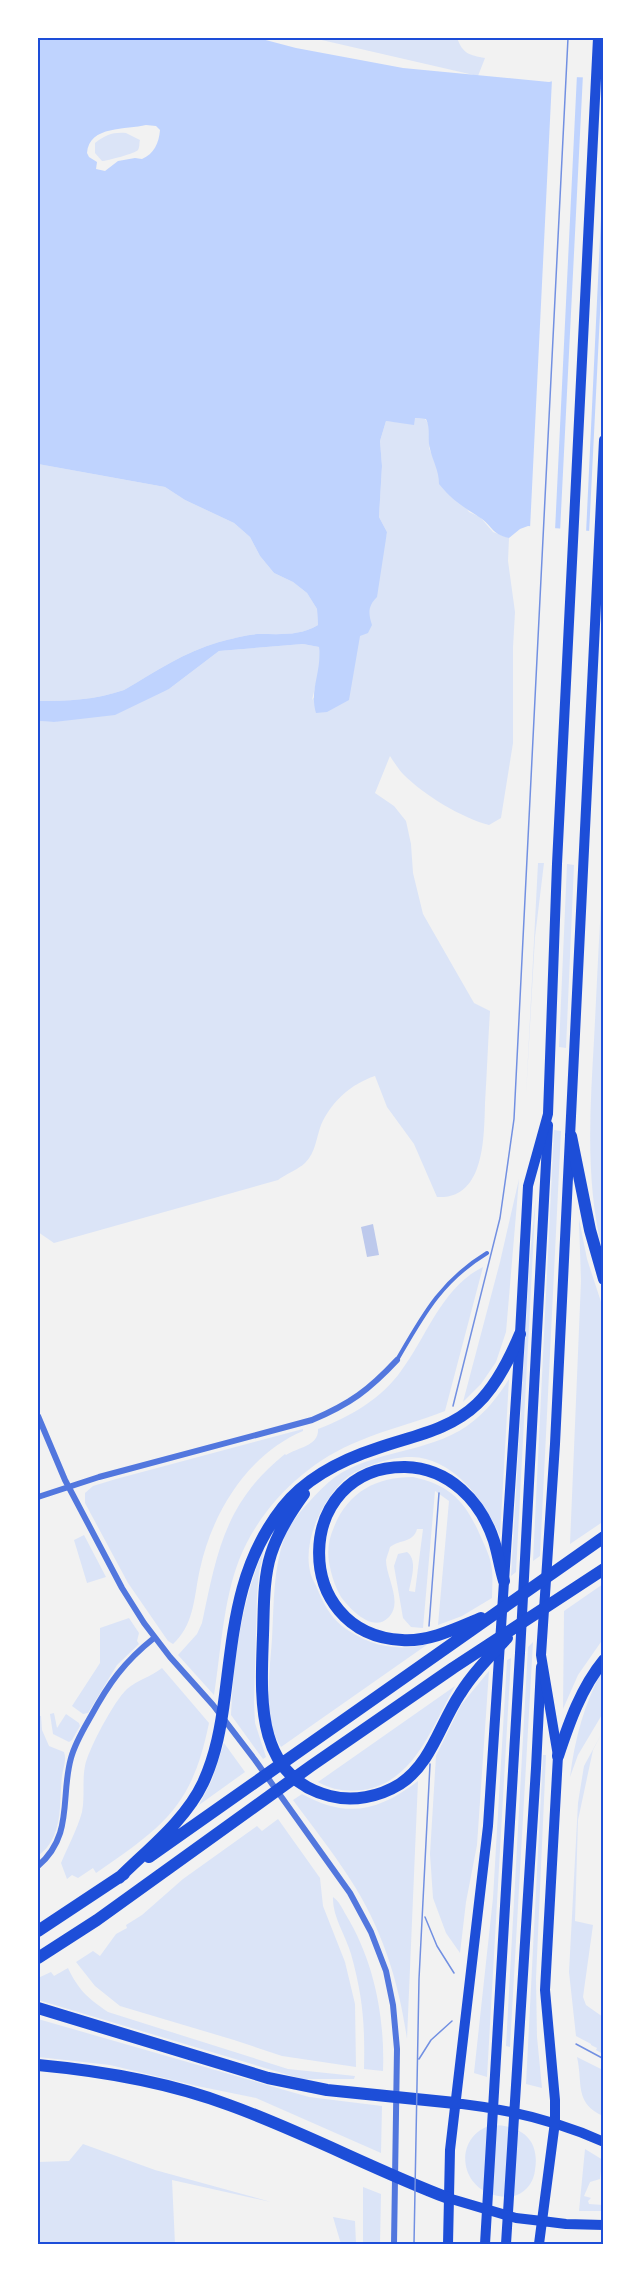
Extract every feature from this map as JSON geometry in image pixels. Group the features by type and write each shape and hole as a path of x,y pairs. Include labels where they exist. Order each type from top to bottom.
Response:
{"highway":[{"path":"571,1136 590,1230 603,1279"},
{"path":"119,1878 189,1807 206,1777 219,1736 235,1620 242,1588 260,1542 285,1505 302,1487 353,1457 439,1429 477,1404 507,1360 520,1334"},
{"path":"499,1612 426,1638 404,1641 369,1632 341,1612 326,1590 318,1552 323,1524 329,1511 344,1491 368,1475 401,1467 414,1467 436,1473 456,1484 479,1509 493,1540 504,1581"},
{"path":"326,1472 307,1491 286,1520 267,1570 263,1642 263,1717 268,1738 276,1756 294,1777 316,1792 346,1798 371,1796 402,1783 431,1748 466,1685 518,1626"},
{"path":"38,1931 254,1784 603,1537"},
{"path":"38,1958 97,1920 462,1661 603,1569"},
{"path":"558,1756 581,1697 603,1660"},
{"path":"38,2008 268,2078 327,2090 455,2103"},
{"path":"38,2065 128,2077 194,2093 270,2120 448,2198"}],"main road":[{"path":"485,2244 525,1566 598,38"},
{"path":"506,2244 549,1550 571,1136 603,440"},
{"path":"448,2244 450,2150 488,1826 528,1186 548,1114"},
{"path":"539,2244 555,2122 546,1990 558,1756 541,1655"},
{"path":"455,2103 516,2112 555,2122 603,2142"},
{"path":"448,2198 516,2218 566,2224 603,2225"}],"street":[{"path":"38,1497 171,1457 312,1420 340,1408 373,1386 397,1360"},
{"path":"38,1416 69,1487 122,1588 154,1638 213,1705 255,1760 350,1893 371,1932 386,1971 393,2005 397,2049 394,2244"},
{"path":"38,1866 53,1848 59,1836 66,1806 67,1773 78,1739 115,1676 126,1662 154,1638"}],"lane":[{"path":"397,1360 437,1294 460,1271 487,1253"}],"shaded area":[{"path":"313,38 457,38 467,53 485,58 478,76"},
{"path":"126,133 140,140 139,149 121,157 102,161 95,153 95,143 102,138"},
{"path":"414,418 425,419 429,425 429,448 439,472 469,512 480,517 493,532 509,538 508,561 515,612 513,743 501,818 489,825 456,811 412,783 390,756 375,793 394,806 406,821 411,844 413,873 423,914 474,1003 490,1011 484,1132 479,1164 473,1178 465,1188 453,1195 437,1197 414,1144 387,1107 375,1076 343,1094 325,1116 309,1159 278,1180 54,1243 38,1232 38,721 54,722 169,689 219,651 303,644 319,647 321,662 312,700 360,635 368,614 387,532 379,517 382,466 380,441 386,421 414,424"},
{"path":"38,464 165,487 185,500 234,523 250,537 260,556 274,573 293,582 307,593 317,609 318,625 297,633 250,635 206,646 170,663 124,690 102,696 38,701"},
{"path":"538,863 544,863 535,937 526,1096"},
{"path":"567,864 574,865 566,1048 559,1047"},
{"path":"603,876 604,1253 593,1200 590,1147"},
{"path":"554,1130 561,1131 540,1556 533,1561"},
{"path":"519,1179 506,1332 496,1362 481,1384 463,1402 500,1262"},
{"path":"536,1194 516,1572 511,1576 530,1256"},
{"path":"579,1219 587,1259 603,1308 604,1521 570,1544 581,1281"},
{"path":"483,1267 445,1411 339,1450 303,1474 287,1488 259,1522 239,1560 229,1593 214,1695 178,1655 197,1634 202,1623 219,1551 236,1510 265,1472 285,1454 311,1443 318,1429 353,1413 384,1390 401,1371 446,1299 469,1276"},
{"path":"509,1379 500,1536 486,1509 466,1484 454,1473 427,1459 404,1457 386,1460 367,1467 350,1475 328,1499 312,1534 309,1559 311,1575 330,1614 352,1633 372,1643 394,1647 428,1644 281,1747 271,1723 269,1680 276,1574 281,1548 290,1527 312,1499 335,1477 367,1461 452,1435 474,1421 496,1398"},
{"path":"303,1429 265,1454 235,1488 213,1527 187,1625 173,1644 168,1641 128,1583 85,1503 85,1493 93,1486 116,1479"},
{"path":"413,1477 426,1480 447,1490 462,1504 486,1548 492,1573 492,1598 462,1616 438,1625 449,1501 435,1491 423,1628 411,1627 403,1618 394,1566 398,1554 407,1552 410,1555 413,1570 409,1591 415,1592 423,1529 417,1529 410,1539 390,1547 386,1560 394,1604 393,1611 383,1622 376,1623 362,1618 345,1602 335,1585 328,1558 334,1527 347,1504 355,1496 387,1480"},
{"path":"84,1535 106,1577 87,1583 74,1540"},
{"path":"264,1549 257,1595 254,1702 255,1723 266,1757 263,1759 231,1715 234,1673 244,1609"},
{"path":"603,1584 603,1639 578,1675 563,1709 564,1611"},
{"path":"129,1618 139,1633 137,1641 139,1644 117,1665 88,1713 83,1714 72,1706 100,1663 100,1628"},
{"path":"533,1642 510,2047 506,2046 528,1647"},
{"path":"511,1658 487,2077 474,2073 493,1898 507,1660"},
{"path":"162,1668 209,1723 194,1775 172,1812 140,1842 96,1873 93,1868 78,1878 72,1875 67,1879 61,1863 82,1812 84,1772 91,1749 109,1714 127,1689"},
{"path":"603,1669 603,1713 578,1755 570,1777 581,1722"},
{"path":"489,1671 477,1845 466,1902 460,1953 446,1933 433,1898 430,1854 436,1756 461,1705"},
{"path":"455,1686 420,1750 396,1776 381,1785 357,1791 334,1789 318,1782"},
{"path":"54,1713 57,1728 66,1714 79,1723 80,1726 69,1742 53,1734 50,1714"},
{"path":"38,1716 41,1716 42,1730 49,1746 64,1752 65,1758 56,1830 46,1848 38,1856"},
{"path":"603,1731 593,1750 578,1820 575,1921 593,1925 583,1997 586,2005 603,2017 603,2054 576,2036 569,1972 578,1803 584,1766"},
{"path":"224,1743 245,1772 199,1805 212,1780"},
{"path":"543,1755 546,1755 536,1979 537,2037 542,2088 526,2084"},
{"path":"418,1781 407,2039 394,1976 371,1917 330,1849 293,1800 302,1794 334,1807 362,1808 390,1799"},
{"path":"278,1819 320,1878 323,1906 345,1962 355,2004 356,2067 282,2056 120,2006 95,1986 76,1962 93,1951 100,1956 116,1934 127,1928 126,1925 142,1915 183,1879 257,1826 262,1831"},
{"path":"333,1897 356,1933 371,1970 380,2010 383,2071 364,2069 361,1998 351,1954 337,1919"},
{"path":"68,1968 76,1983 85,1993 108,2012 288,2069 355,2076 354,2079 302,2079 38,2000 38,1978 51,1972 54,1976"},
{"path":"38,2019 309,2097 382,2106 381,2153 256,2098 110,2065 38,2057"},
{"path":"577,2057 603,2070 603,2116 594,2111 584,2098"},
{"path":"492,2125 520,2131 527,2136 535,2150 533,2178 527,2188 514,2196 494,2195 482,2190 467,2171 465,2160 472,2139 480,2130"},
{"path":"83,2144 155,2170 271,2202 172,2180 175,2244 38,2244 38,2162 69,2161"},
{"path":"585,2149 603,2160 600,2179 590,2182 584,2196 591,2198 588,2201 589,2204 603,2205 603,2211 579,2211"},
{"path":"363,2187 381,2194 380,2244 363,2244"},
{"path":"333,2217 355,2221 356,2244 341,2244"}],"water":[{"path":"38,38 258,38 296,48 403,68 549,82 571,77 603,78 603,532 528,526 509,538 495,532 483,520 453,499 439,484 429,445 426,419 415,418 414,425 386,421 380,441 382,466 379,517 387,532 377,597 370,610 372,625 368,633 360,636 349,700 327,712 316,713 314,696 319,665 319,647 303,644 219,651 169,689 115,715 54,722 38,721 38,701 102,696 124,690 170,663 206,646 250,635 297,633 318,625 317,609 307,593 293,582 274,573 260,556 250,537 234,523 185,500 165,487 38,464","holes":["146,125 156,126 160,130 157,144 153,151 142,159 118,161 105,171 96,169 97,162 87,153 89,144 102,133"]}],"pier":[{"path":"577,74 555,531 530,529 552,79"},
{"path":"583,74 604,75 603,174 586,534 560,532"},
{"path":"604,234 604,535 589,534"}],"building":[{"path":"373,1224 379,1255 367,1257 361,1227"}],"tram line":[{"path":"453,1406 500,1218 514,1119 568,38"},
{"path":"429,1626 439,1493"},
{"path":"414,2244 419,1979 430,1764"},
{"path":"425,1917 437,1946 454,1973"},
{"path":"419,2059 431,2040 452,2021"},
{"path":"576,2044 604,2059"}]}
